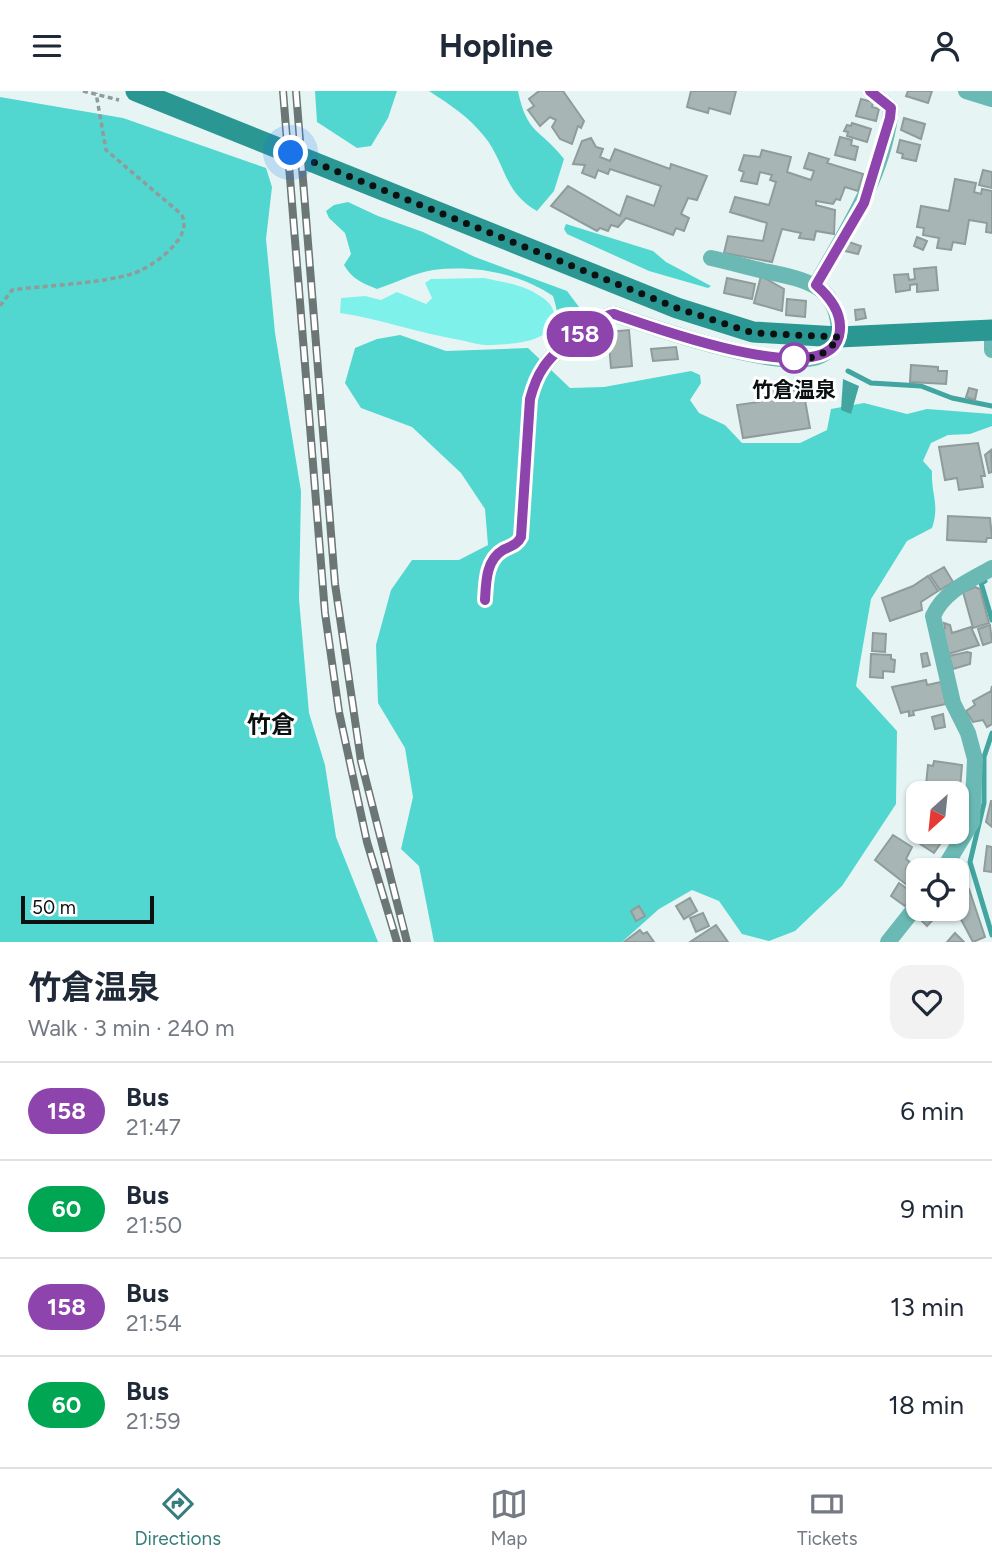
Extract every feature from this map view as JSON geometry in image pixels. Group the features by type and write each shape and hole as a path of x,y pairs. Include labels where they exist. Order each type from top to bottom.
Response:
{"main road":[{"path":"136,91 677,308 753,333 839,337 992,330"}],"street":[{"path":"816,285 864,203 877,167 891,108 870,91"},
{"path":"966,91 992,99"},
{"path":"485,600 490,564 496,555 518,543 521,537 530,399 536,379 545,365 592,324 614,314 736,351 803,359 818,357 830,349 839,337 836,308 816,285 801,278 711,258"},
{"path":"992,338 992,350"},
{"path":"950,858 972,822 975,759 968,733 953,703 933,616 939,603 951,591 992,568"},
{"path":"888,942 906,919"}],"path":[{"path":"0,306 12,290 134,274 177,244 185,231 185,221 181,214 106,150 96,93"}],"shaded area":[{"path":"315,91 397,91 388,118 371,146 357,148 317,122"},
{"path":"429,91 518,91 530,124 564,159 554,191 537,211 517,195 491,146 478,129"},
{"path":"0,97 123,118 266,168 272,187 266,239 275,333 301,491 299,599 309,713 325,765 336,837 378,942 0,942"},
{"path":"348,202 423,232 475,257 567,291 579,307 578,324 567,335 548,345 546,343 555,333 558,321 553,296 526,282 496,273 464,269 433,270 377,289 362,282 350,274 344,265 351,254 345,233 329,218 326,211 334,205"},
{"path":"566,224 653,251 666,262 711,286 708,288 649,271 567,234 564,229"},
{"path":"484,278 520,287 543,298 553,311 552,326 547,332 530,340 484,345 340,313 341,298 365,296 381,300 397,292 426,304 432,298 425,283 431,279"},
{"path":"400,335 446,351 528,348 570,388 604,387 691,371 700,375 701,383 690,400 699,413 725,425 742,443 800,443 827,430 831,409 864,403 907,414 927,409 992,414 992,426 970,434 948,435 931,443 923,461 932,471 935,506 932,528 907,541 871,599 856,686 897,731 896,804 842,886 795,931 769,941 742,934 719,901 692,890 659,909 622,942 434,942 419,866 401,849 413,797 405,748 378,703 376,645 391,590 412,560 459,560 488,545 485,509 461,473 412,427 361,408 345,383 355,348 377,339"},
{"path":"843,379 859,386 851,414 841,410"}],"building":[{"path":"539,91 563,91 584,121 581,128 578,126 572,144 560,139 552,127 556,120 550,117 540,126 528,110 534,106 529,99"},
{"path":"691,91 736,91 730,114 709,108 708,113 687,107"},
{"path":"908,91 932,91 928,103 906,96"},
{"path":"861,99 873,102 872,107 879,109 876,121 856,116"},
{"path":"904,118 925,124 921,139 901,130"},
{"path":"852,123 871,129 867,142 847,136 848,132 844,131 847,125 851,126"},
{"path":"840,137 852,140 851,145 858,147 855,160 835,155"},
{"path":"591,138 596,147 603,149 600,157 610,161 615,149 670,169 671,164 707,176 697,200 688,198 681,214 689,218 684,231 676,228 673,235 626,218 618,227 611,225 608,231 600,228 597,231 551,206 568,186 620,216 627,196 654,206 661,186 610,169 608,174 598,170 595,178 582,173 585,165 573,164 582,141"},
{"path":"900,140 920,145 916,161 902,158 903,154 897,152"},
{"path":"762,150 791,157 787,172 811,180 814,171 804,168 809,153 829,159 827,163 863,174 858,191 845,187 840,200 836,199 833,204 816,201 816,205 835,210 834,234 816,231 814,240 799,238 801,233 782,229 772,262 724,253 728,236 763,241 767,223 730,212 735,197 769,205 776,182 770,180 772,175 760,172 757,184 741,181 744,172 739,170 744,155 760,157"},
{"path":"983,170 992,172 992,188 979,185"},
{"path":"955,179 976,183 974,192 981,194 982,189 992,191 992,233 986,232 987,223 969,220 965,244 953,242 951,250 937,248 939,238 923,235 924,228 917,227 921,206 949,211"},
{"path":"917,237 927,241 923,250 914,246"},
{"path":"846,241 861,246 858,254 841,250"},
{"path":"936,267 938,290 917,292 917,284 910,285 910,290 896,292 894,275 908,274 909,280 915,279 914,269"},
{"path":"761,276 784,289 782,311 754,303"},
{"path":"727,278 755,284 752,299 724,293"},
{"path":"787,299 806,301 805,317 786,315"},
{"path":"864,309 866,318 856,320 855,310"},
{"path":"629,330 632,366 611,368 608,332"},
{"path":"676,347 678,359 653,361 651,349"},
{"path":"911,365 938,367 938,371 947,371 946,384 910,382"},
{"path":"789,385 790,391 803,389 810,428 743,438 737,405 759,402 758,395 773,393 772,388"},
{"path":"969,388 977,390 975,400 966,397"},
{"path":"978,443 985,476 981,476 983,487 959,490 957,478 945,480 939,447"},
{"path":"991,450 992,472 989,473 985,455"},
{"path":"948,516 990,518 992,538 987,538 986,542 947,540"},
{"path":"944,567 953,582 940,590 930,575"},
{"path":"928,576 938,591 921,602 922,610 890,621 882,598 913,586"},
{"path":"975,587 980,589 989,623 973,628 963,592"},
{"path":"944,623 950,625 952,633 971,627 979,645 948,654 940,630 945,628"},
{"path":"990,625 992,642 983,645 978,629"},
{"path":"873,633 886,634 885,652 872,651"},
{"path":"927,653 930,665 923,667 921,654"},
{"path":"971,653 970,664 953,669 949,656"},
{"path":"871,654 891,655 891,659 895,660 894,672 883,671 883,678 870,677"},
{"path":"926,680 927,685 941,682 946,704 913,711 914,715 909,716 909,711 901,713 892,687"},
{"path":"992,686 992,724 987,727 983,720 973,722 966,711 975,705 973,701 991,691"},
{"path":"943,714 945,727 935,729 932,717"},
{"path":"934,761 962,765 961,781 926,781 928,765 933,766"},
{"path":"992,801 992,827 986,822"},
{"path":"893,835 912,847 906,858 906,884 875,860"},
{"path":"920,844 940,844 934,853"},
{"path":"987,846 992,847 992,872 984,871"},
{"path":"899,883 906,888 905,906 891,896"},
{"path":"969,889 985,937 973,942 962,921 969,921"},
{"path":"690,898 697,911 684,919 676,906"},
{"path":"639,906 645,916 636,921 631,911"},
{"path":"703,913 709,926 696,932 690,918"},
{"path":"716,925 728,942 690,942"},
{"path":"640,930 643,934 647,932 654,942 624,942"},
{"path":"955,933 964,942 947,942"}],"waterway":[{"path":"848,371 871,383 921,386 952,398 992,406"},
{"path":"985,581 981,583 992,620"},
{"path":"992,733 984,757 984,803 970,862 992,935"}],"railway":[{"path":"283,91 325,613 339,712 367,842 397,942"},
{"path":"296,91 335,584 361,761 407,942"}],"bus line":[{"name":"158","path":"485,600 490,564 496,555 518,543 521,537 530,399 536,379 558,352 592,324 614,314 697,341 736,351 784,358 818,357 830,349 839,337 839,319 836,308 816,285 864,203 890,118 891,108 870,91"}],"place":[{"name":"竹倉温泉","path":"794,358"}],"district":[{"name":"竹倉","path":"271,724"}],"route":[{"path":"291,153 677,308 753,333 839,337 830,349 818,357 794,358"}]}
